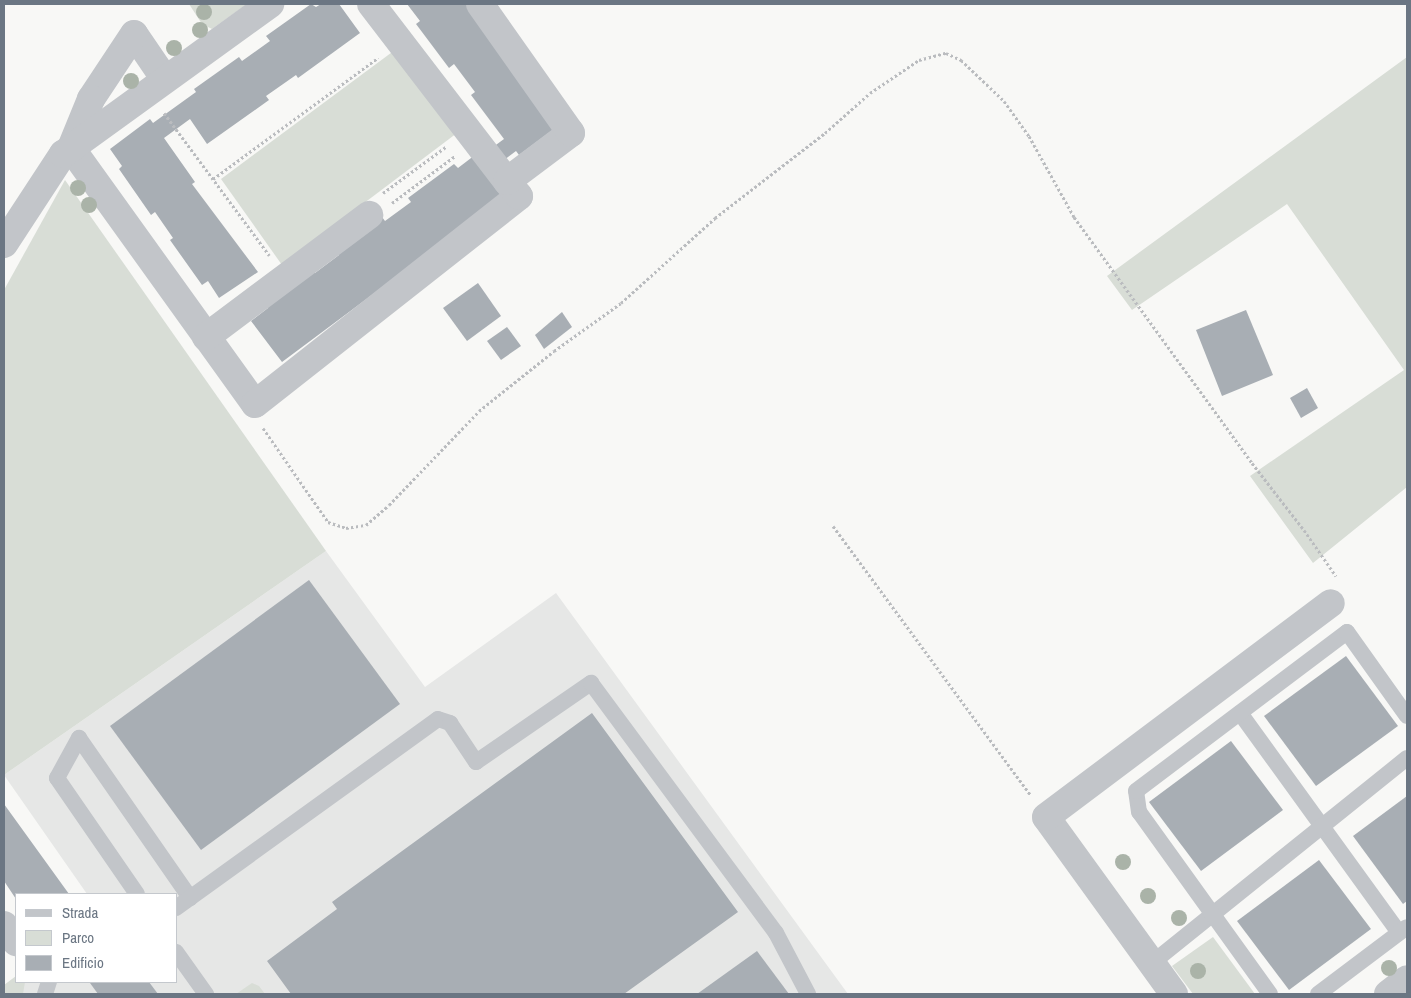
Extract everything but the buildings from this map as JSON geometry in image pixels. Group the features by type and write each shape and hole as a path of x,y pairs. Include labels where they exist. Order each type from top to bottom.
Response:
{"street":[{"path":"4,244 63,154 164,78 270,4"},
{"path":"71,148 255,404 519,196 370,4"},
{"path":"480,4 571,133 507,181"},
{"path":"71,148 91,99 134,34 164,78"},
{"path":"206,337 381,204"},
{"path":"1174,994 1046,817 1334,591"},
{"path":"4,925 15,941"},
{"path":"4,962 15,948"},
{"path":"1388,994 1407,979"}],"lane":[{"path":"1270,994 1139,812 1136,792 1347,632 1407,716"},
{"path":"178,907 438,719 450,723 476,762 591,683 776,933 808,994"},
{"path":"1240,713 1322,827 1403,930 1318,994"},
{"path":"135,893 57,778 80,738 190,898"},
{"path":"1152,963 1407,758"},
{"path":"178,955 206,994"}],"path":[{"path":"213,179 401,42"},
{"path":"255,404 256,418 328,522 346,528 366,524 389,505 479,411 554,351 622,303 715,218 825,133 870,93 919,60 946,54 961,60 1009,108 1029,136 1074,218 1252,463 1304,530 1334,591"},
{"path":"165,114 285,278"},
{"path":"381,204 468,130"},
{"path":"381,204 439,168"},
{"path":"833,526 1046,817"}],"shaded area":[{"path":"326,551 425,687 556,593 848,994 4,994 4,985 15,982 178,983 178,893 86,893 4,775"}],"green space":[{"path":"189,4 247,4 212,29 202,24"},
{"path":"399,47 461,130 282,265 221,179"},
{"path":"1407,57 1407,487 1313,563 1250,476 1404,370 1287,204 1132,310 1107,276"},
{"path":"65,180 326,551 4,775 4,290"},
{"path":"1213,937 1255,994 1193,994 1172,966"},
{"path":"15,977 15,983 25,983 23,994 4,994 4,985"},
{"path":"252,983 259,986 265,994 236,994"}]}
